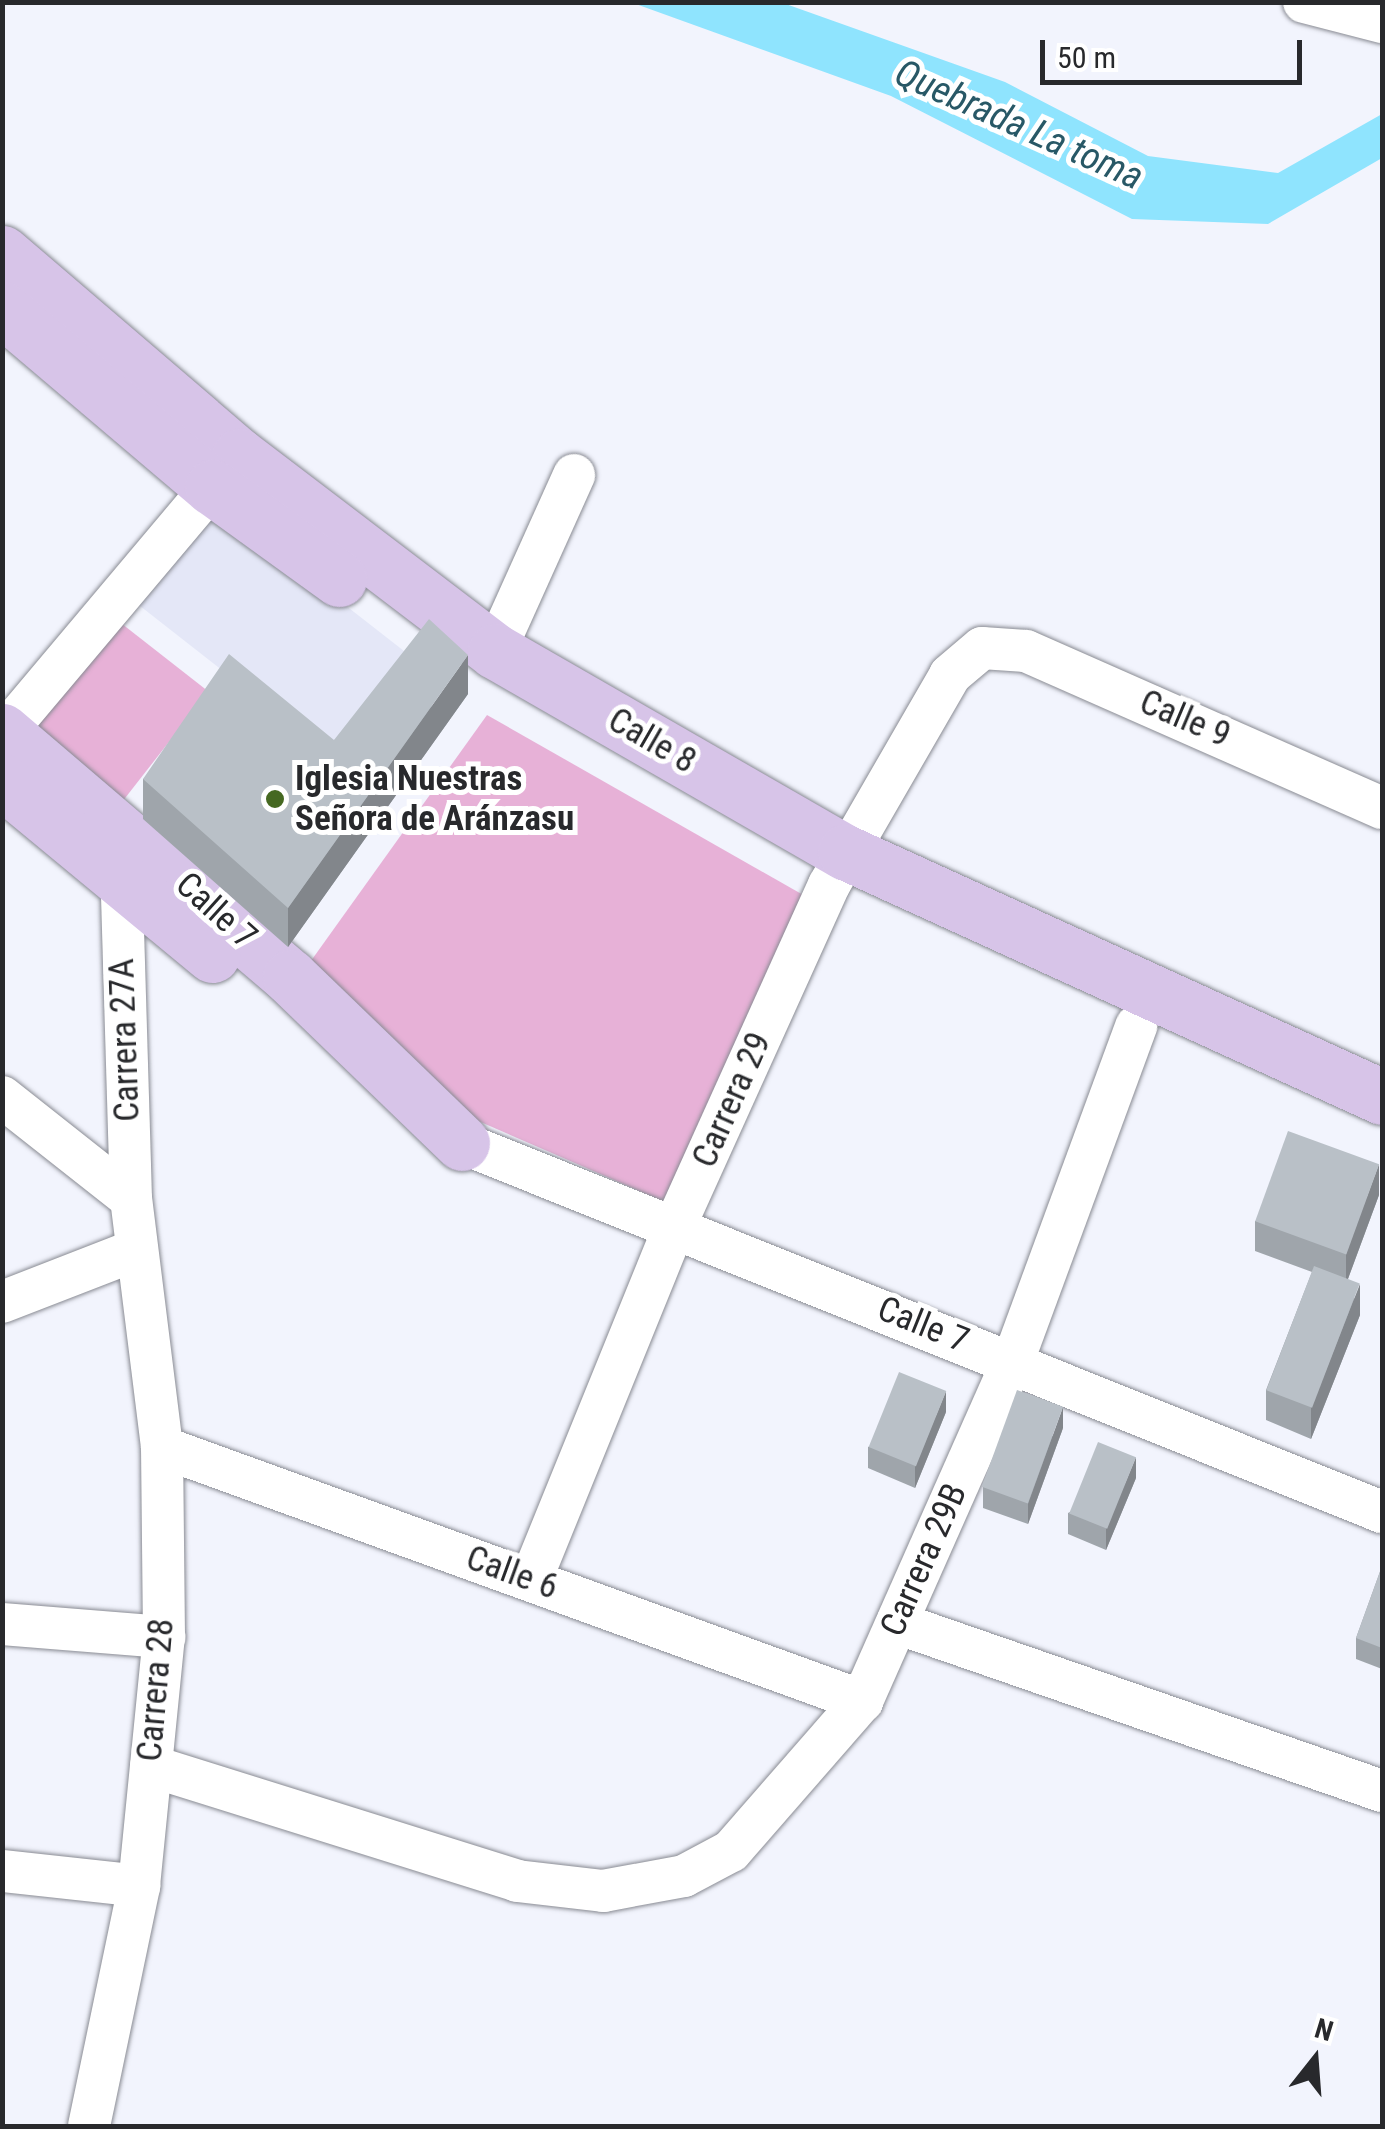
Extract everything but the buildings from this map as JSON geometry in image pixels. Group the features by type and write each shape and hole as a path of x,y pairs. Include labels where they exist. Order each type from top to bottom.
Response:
{"main road":[{"name":"Calle 8","path":"2,254 240,456 494,651 837,869 1382,1097"},
{"name":"Calle 8","path":"2,308 212,487 475,675 1136,1026 1382,1138"},
{"name":"Calle 7","path":"3,745 405,1122 462,1143"}],"street":[{"path":"1304,2 1382,22"},
{"path":"494,651 574,475"},
{"path":"3,745 212,487"},
{"name":"Carrera 29","path":"530,1580 674,1226 837,869 950,674 982,648"},
{"name":"Calle 9","path":"982,648 1026,651 1382,808"},
{"name":"Carrera 27A","path":"122,854 131,1199 136,1250"},
{"name":"Carrera 29B","path":"150,1766 517,1882 604,1891 684,1876 731,1850 862,1700 1013,1361 1136,1026"},
{"path":"2,1097 131,1199"},
{"name":"Calle 7","path":"462,1143 1382,1512"},
{"path":"2,1302 136,1250"},
{"name":"Carrera 28","path":"89,2126 140,1886 164,1637 162,1446 136,1250"},
{"name":"Calle 6","path":"162,1446 862,1700"},
{"path":"896,1623 1382,1791"},
{"path":"2,1624 164,1637"},
{"path":"2,1871 140,1886"}],"shaded area":[{"path":"217,505 408,655 330,755 139,605"},
{"path":"117,620 208,691 118,807 26,736"},
{"path":"487,715 805,896 667,1203 469,1117 303,972"}],"water":[{"name":"Quebrada La toma","path":"633,3 783,3 1005,82 1148,156 1278,173 1382,114 1382,158 1268,224 1132,219 891,96"}],"place":[{"name":"Iglesia Nuestras Señora de Aránzasu","path":"275,799"}]}
